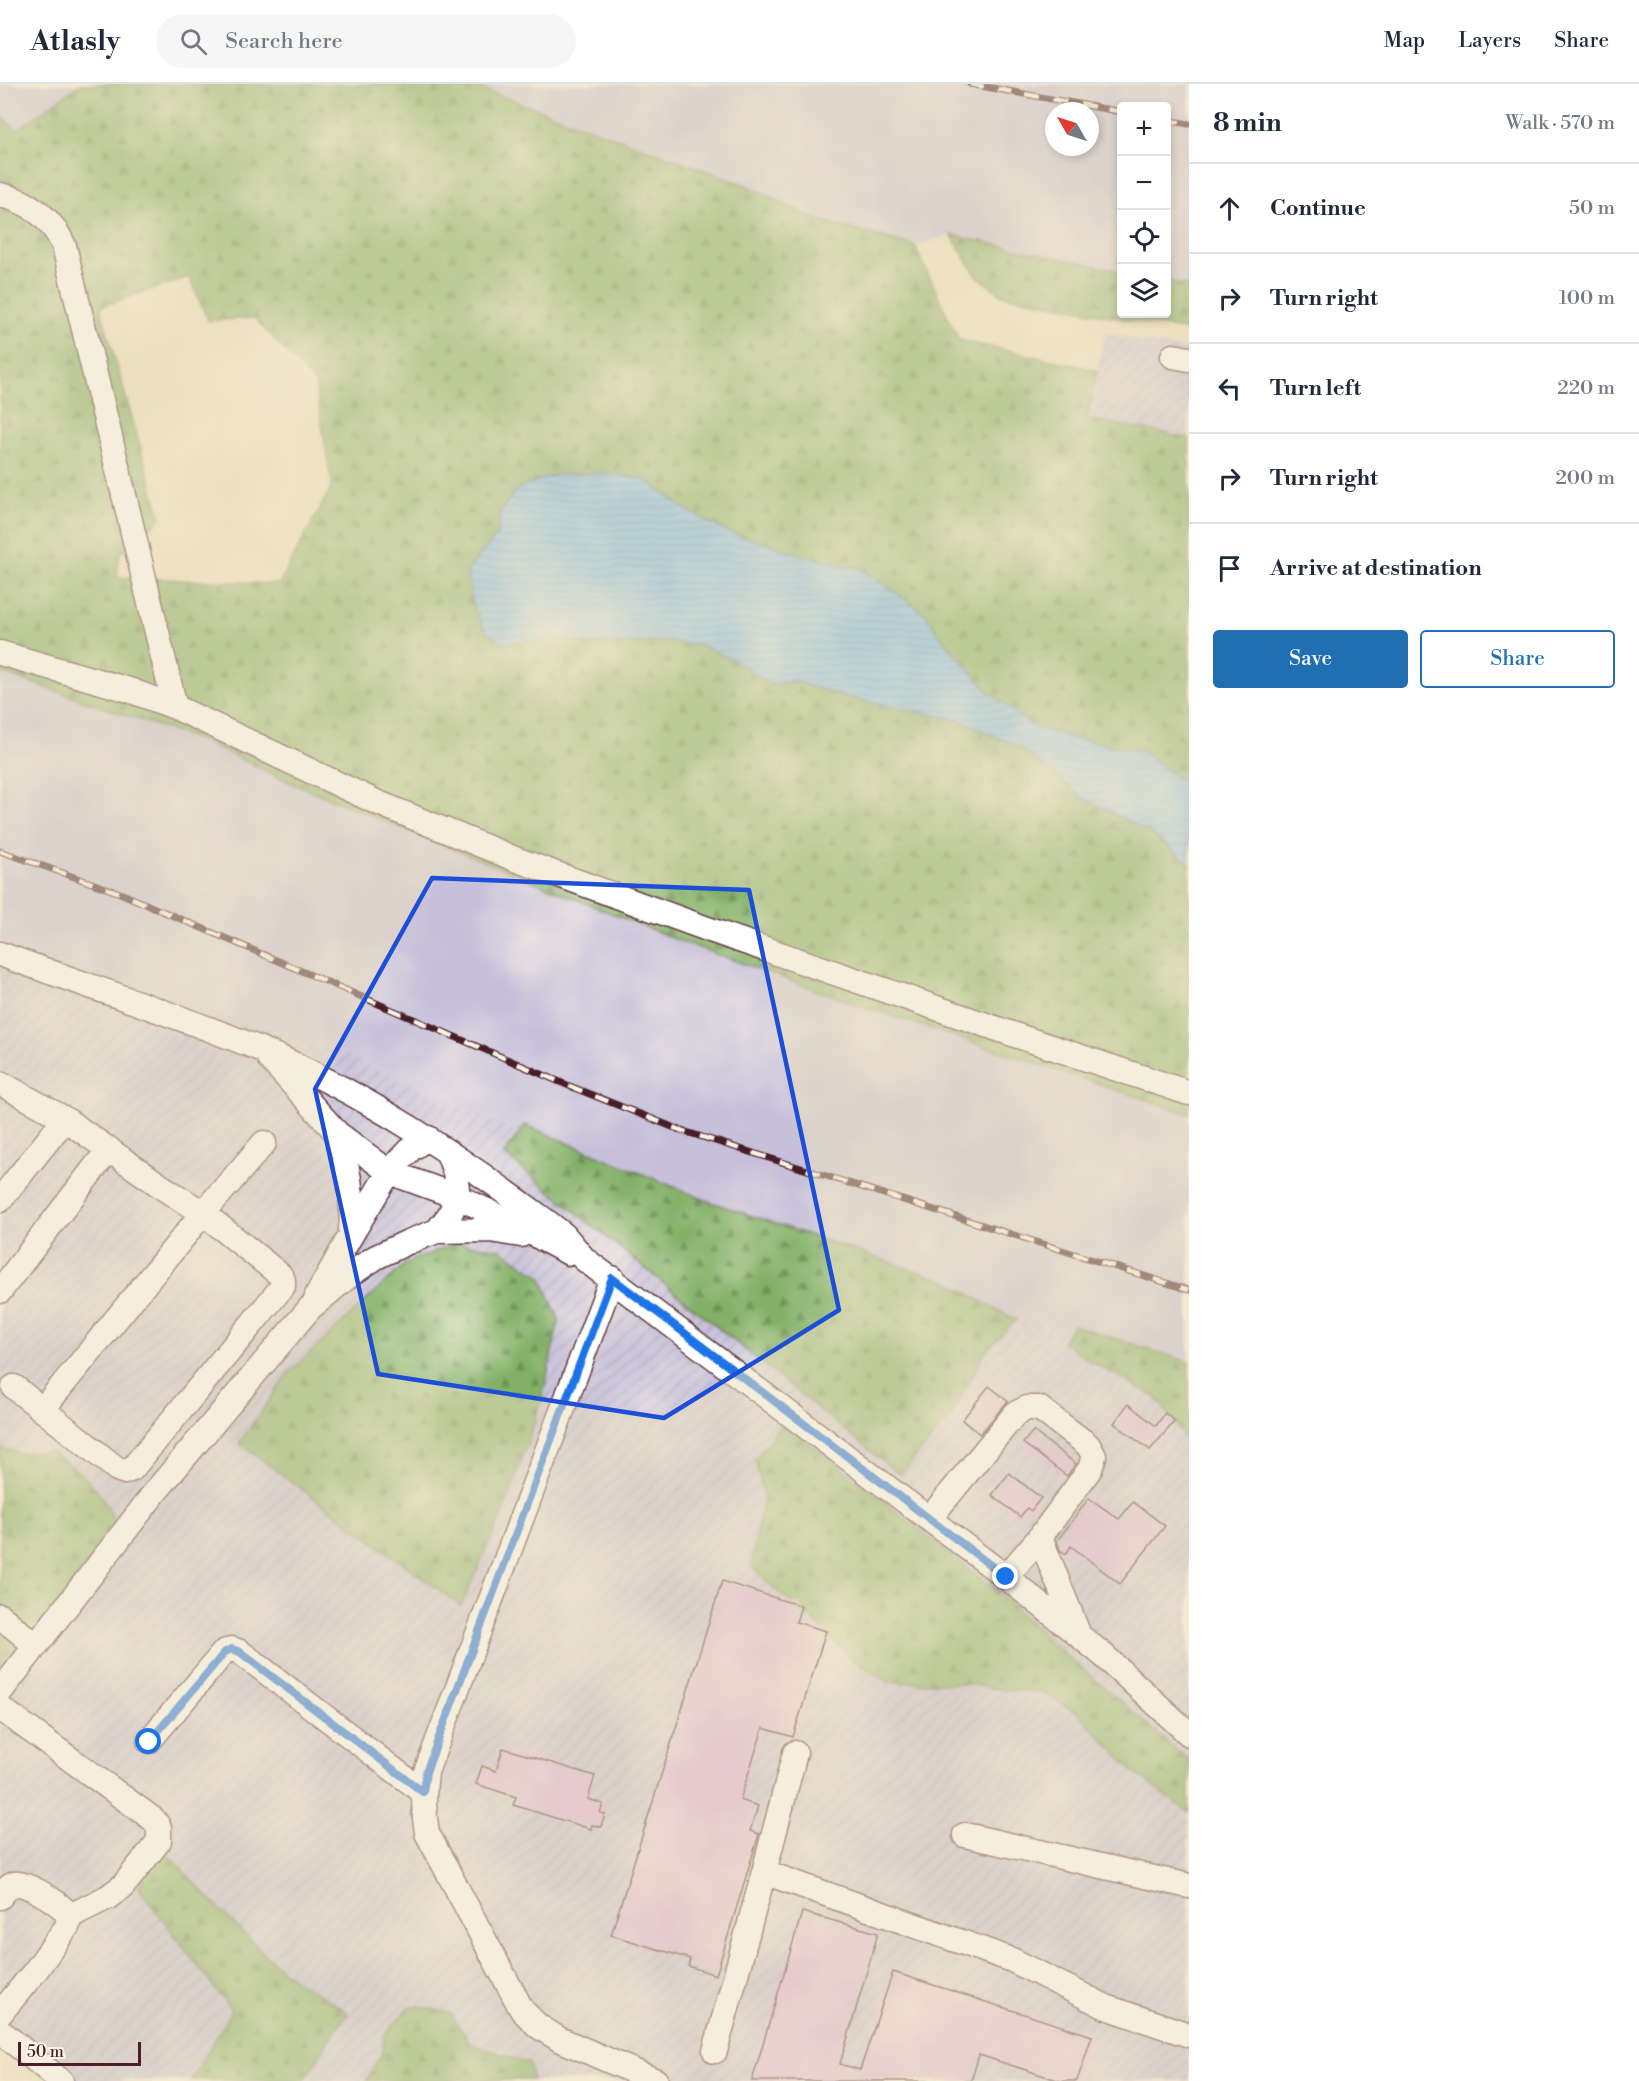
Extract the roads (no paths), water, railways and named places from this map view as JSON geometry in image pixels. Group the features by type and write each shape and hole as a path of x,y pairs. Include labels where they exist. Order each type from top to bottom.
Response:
{"street":[{"path":"0,195 18,200 38,211 53,227 64,246 175,707"},
{"path":"0,653 129,690 175,707 366,798 515,859 713,931 1189,1093"},
{"path":"0,954 261,1050 353,1094 428,1138 547,1222 564,1236 584,1258 1006,1577 1102,1654 1189,1734"},
{"path":"261,1050 338,1133 389,1172 458,1197 549,1243"},
{"path":"0,1083 65,1119 203,1213 279,1274 283,1280 282,1286 132,1469 125,1472 117,1469 14,1387"},
{"path":"0,1200 65,1119"},
{"path":"338,1133 352,1187 351,1235"},
{"path":"310,1308 389,1172 411,1149 428,1138"},
{"path":"42,1410 203,1213 264,1143"},
{"path":"0,1291 109,1149"},
{"path":"437,1231 449,1216 458,1197 455,1172 448,1153"},
{"path":"0,1692 156,1491 310,1308 351,1274 376,1257 437,1231 490,1230 517,1233 549,1243 584,1258"},
{"path":"612,1278 426,1772 423,1809 427,1833 522,2010 538,2026 559,2039 656,2081"},
{"path":"930,1518 1015,1414 1028,1408 1039,1408 1088,1445 1094,1456 1090,1469 1040,1537 1006,1577"},
{"path":"1040,1537 1079,1636"},
{"path":"0,1616 35,1645"},
{"path":"149,1742 225,1652 232,1649 240,1652 423,1792"},
{"path":"0,1708 154,1820 159,1827 159,1840 123,1886 108,1897 68,1917"},
{"path":"715,2051 795,1753"},
{"path":"965,1835 1189,1886"},
{"path":"764,1872 1012,1960 1106,2007 1189,2035"},
{"path":"0,1897 7,1888 16,1883 24,1884 48,1897 64,1910 68,1917 68,1925 36,1970 0,2014"},
{"path":"0,2031 61,2081"}],"water":[{"path":"612,473 646,480 685,509 725,531 798,554 861,569 926,615 941,637 989,692 1032,726 1074,738 1141,751 1189,786 1189,863 1149,832 1082,797 1019,747 959,720 842,696 794,681 770,685 743,665 703,646 670,641 591,644 549,638 502,643 485,631 474,608 467,571 497,535 502,509 517,489 554,475"}],"railway":[{"path":"970,84 1117,111"},
{"path":"1171,121 1189,124"},
{"path":"0,851 120,893 567,1085 680,1130 1189,1290"}]}
